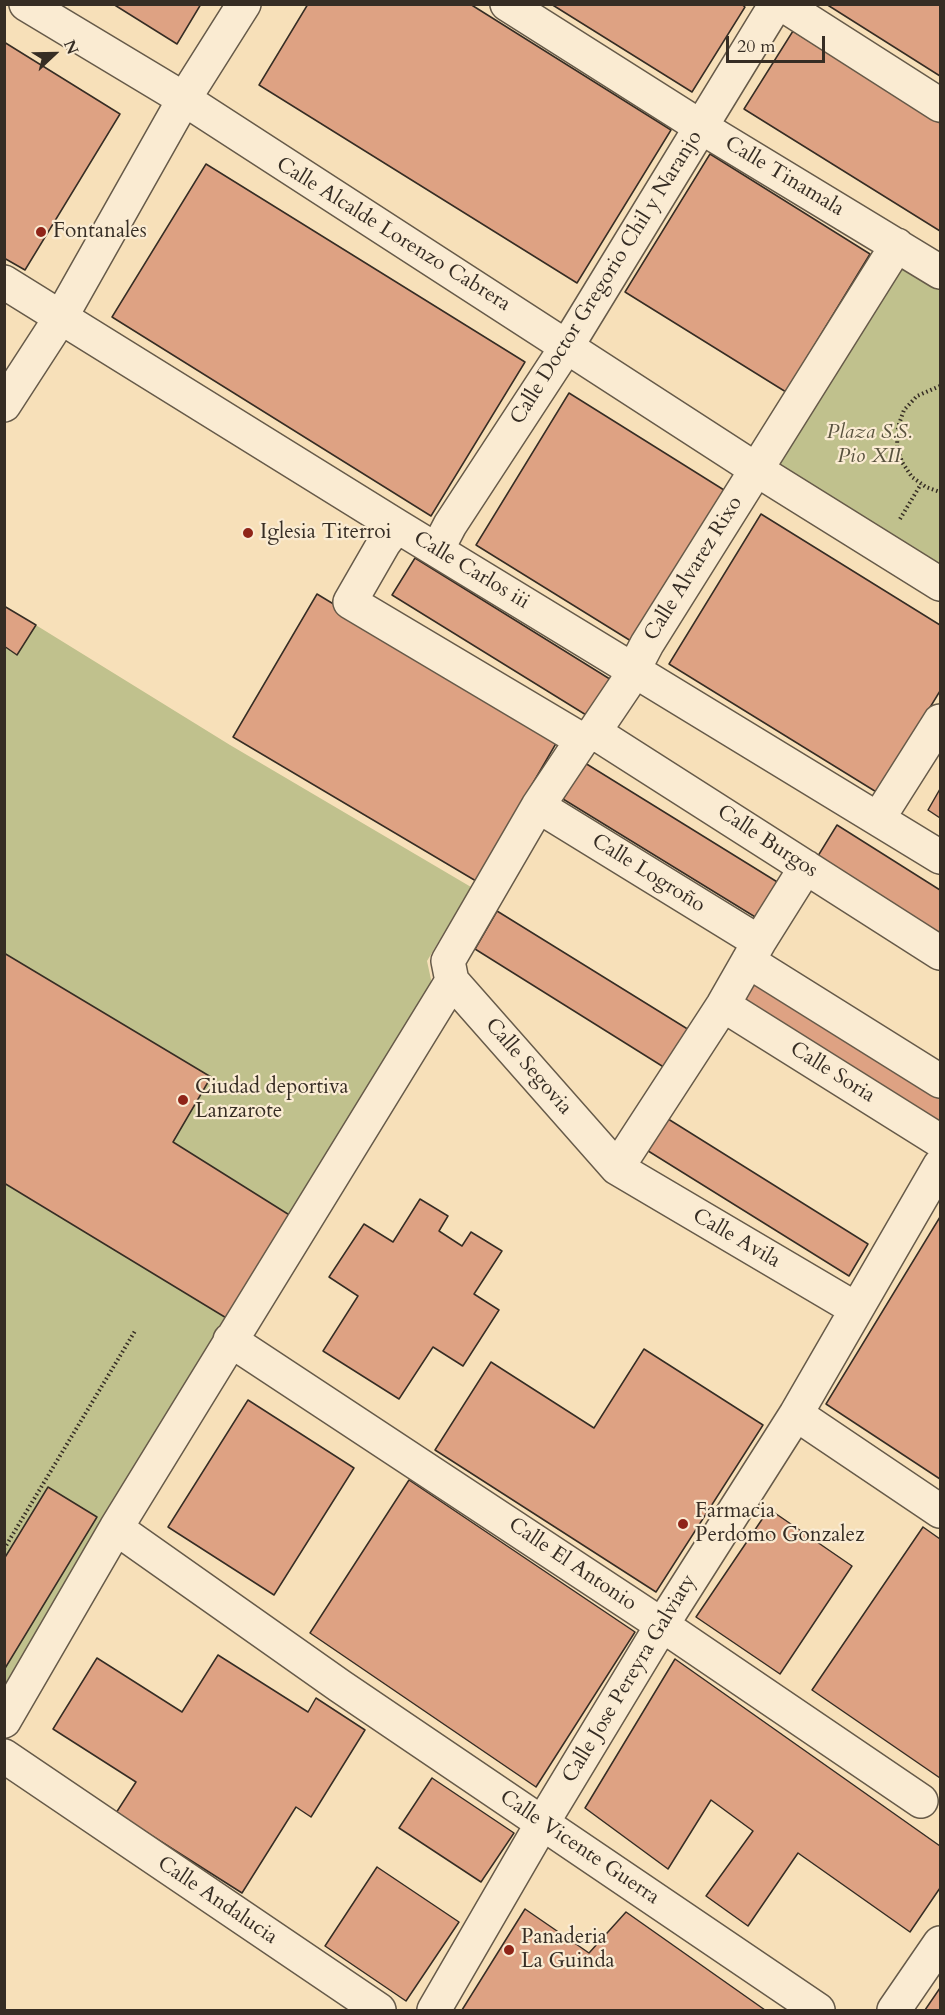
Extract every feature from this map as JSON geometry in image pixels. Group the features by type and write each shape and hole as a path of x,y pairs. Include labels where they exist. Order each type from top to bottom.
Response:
{"street":[{"name":"Calle Alcalde Lorenzo Cabrera","path":"27,4 184,99 757,470"},
{"path":"4,405 61,317 184,99 244,4"},
{"name":"Calle Tinamala","path":"507,4 701,127 940,272"},
{"name":"Calle Doctor Gregorio Chil y Naranjo","path":"437,550 450,525 567,346 776,4"},
{"path":"782,4 940,105"},
{"path":"897,245 757,470 940,584"},
{"name":"Calle Carlos iii","path":"4,282 397,526 940,857"},
{"name":"Calle Alvarez Rixo","path":"4,1721 116,1528 450,971 538,806 633,670 757,470"},
{"name":"Calle Burgos","path":"397,526 384,543 350,602 588,736 806,867 940,953"},
{"path":"878,819 940,721"},
{"name":"Calle Logroño","path":"538,806 940,1081"},
{"path":"617,1168 723,1005 753,951 806,867"},
{"name":"Calle Segovia","path":"450,971 617,1168"},
{"name":"Calle Soria","path":"723,1005 940,1141"},
{"name":"Calle Avila","path":"617,1168 856,1309"},
{"name":"Calle Jose Pereyra Galviaty","path":"434,2010 543,1822 662,1625 796,1414 856,1309 938,1176"},
{"name":"Calle El Antonio","path":"230,1340 662,1625 921,1801"},
{"path":"796,1414 940,1511"},
{"name":"Calle Vicente Guerra","path":"116,1528 340,1686 818,2010"},
{"name":"Calle Andalucia","path":"4,1755 379,2010"},
{"path":"894,2010 940,1943"}],"path":[{"path":"940,386 917,396 904,410 898,427 897,446 902,462 912,477 921,484 940,492"},
{"path":"882,548 921,484"},
{"path":"4,1549 135,1331"}],"green space":[{"name":"Plaza S.S. Pio XII","path":"901,260 940,285 940,574 771,468"},
{"name":"Ciudad deportiva Lanzarote","path":"5,606 230,745 471,887 427,961 432,984 5,1684"}],"building":[{"path":"113,4 201,4 177,44"},
{"path":"308,4 470,4 671,130 577,283 259,85"},
{"path":"551,4 741,4 745,7 692,92"},
{"path":"826,4 940,4 940,76"},
{"path":"793,31 940,123 940,231 744,109"},
{"path":"4,42 120,114 25,270 4,258"},
{"path":"710,154 870,254 786,392 625,292"},
{"path":"206,164 525,362 431,516 112,317"},
{"path":"569,393 724,490 631,641 476,545"},
{"path":"761,514 940,625 940,691 878,793 669,664"},
{"path":"415,558 613,681 591,718 392,595"},
{"path":"317,594 558,740 476,881 233,737"},
{"path":"4,606 36,625 17,655 4,646"},
{"path":"585,763 787,888 765,923 563,799"},
{"path":"940,789 940,818 928,810"},
{"path":"837,825 940,890 940,945 813,864"},
{"path":"497,911 694,1033 670,1071 475,949"},
{"path":"4,953 211,1077 173,1142 291,1216 228,1319 4,1183"},
{"path":"758,971 940,1085 940,1131 737,1006"},
{"path":"665,1117 868,1244 849,1276 645,1149"},
{"path":"420,1199 448,1216 439,1231 462,1246 471,1232 502,1251 474,1294 499,1310 463,1366 433,1347 399,1399 323,1351 358,1296 329,1277 364,1224 393,1242"},
{"path":"940,1217 940,1479 826,1404"},
{"path":"644,1349 763,1425 656,1592 435,1450 491,1362 594,1428"},
{"path":"248,1400 354,1468 274,1595 168,1527"},
{"path":"409,1480 635,1632 536,1787 310,1633"},
{"path":"48,1487 97,1517 4,1670 4,1559"},
{"path":"769,1509 852,1566 780,1674 696,1617"},
{"path":"923,1527 940,1539 940,1778 812,1690"},
{"path":"218,1655 308,1712 316,1698 365,1730 311,1817 296,1807 242,1893 116,1813 136,1782 53,1729 97,1658 182,1712"},
{"path":"675,1659 940,1846 940,1888 910,1932 798,1853 748,1926 706,1896 753,1831 711,1800 668,1869 585,1808"},
{"path":"432,1778 514,1833 481,1882 399,1828"},
{"path":"377,1867 459,1922 406,2001 325,1946"},
{"path":"525,1909 589,1953 626,1912 765,2010 462,2010"},
{"path":"940,1988 940,2010 925,2010"}],"place":[{"name":"Fontanales","path":"41,232"},
{"name":"Iglesia Titerroi","path":"248,533"},
{"name":"Ciudad deportiva Lanzarote","path":"183,1100"},
{"name":"Farmacia Perdomo Gonzalez","path":"683,1524"},
{"name":"Panaderia La Guinda","path":"509,1950"}]}
